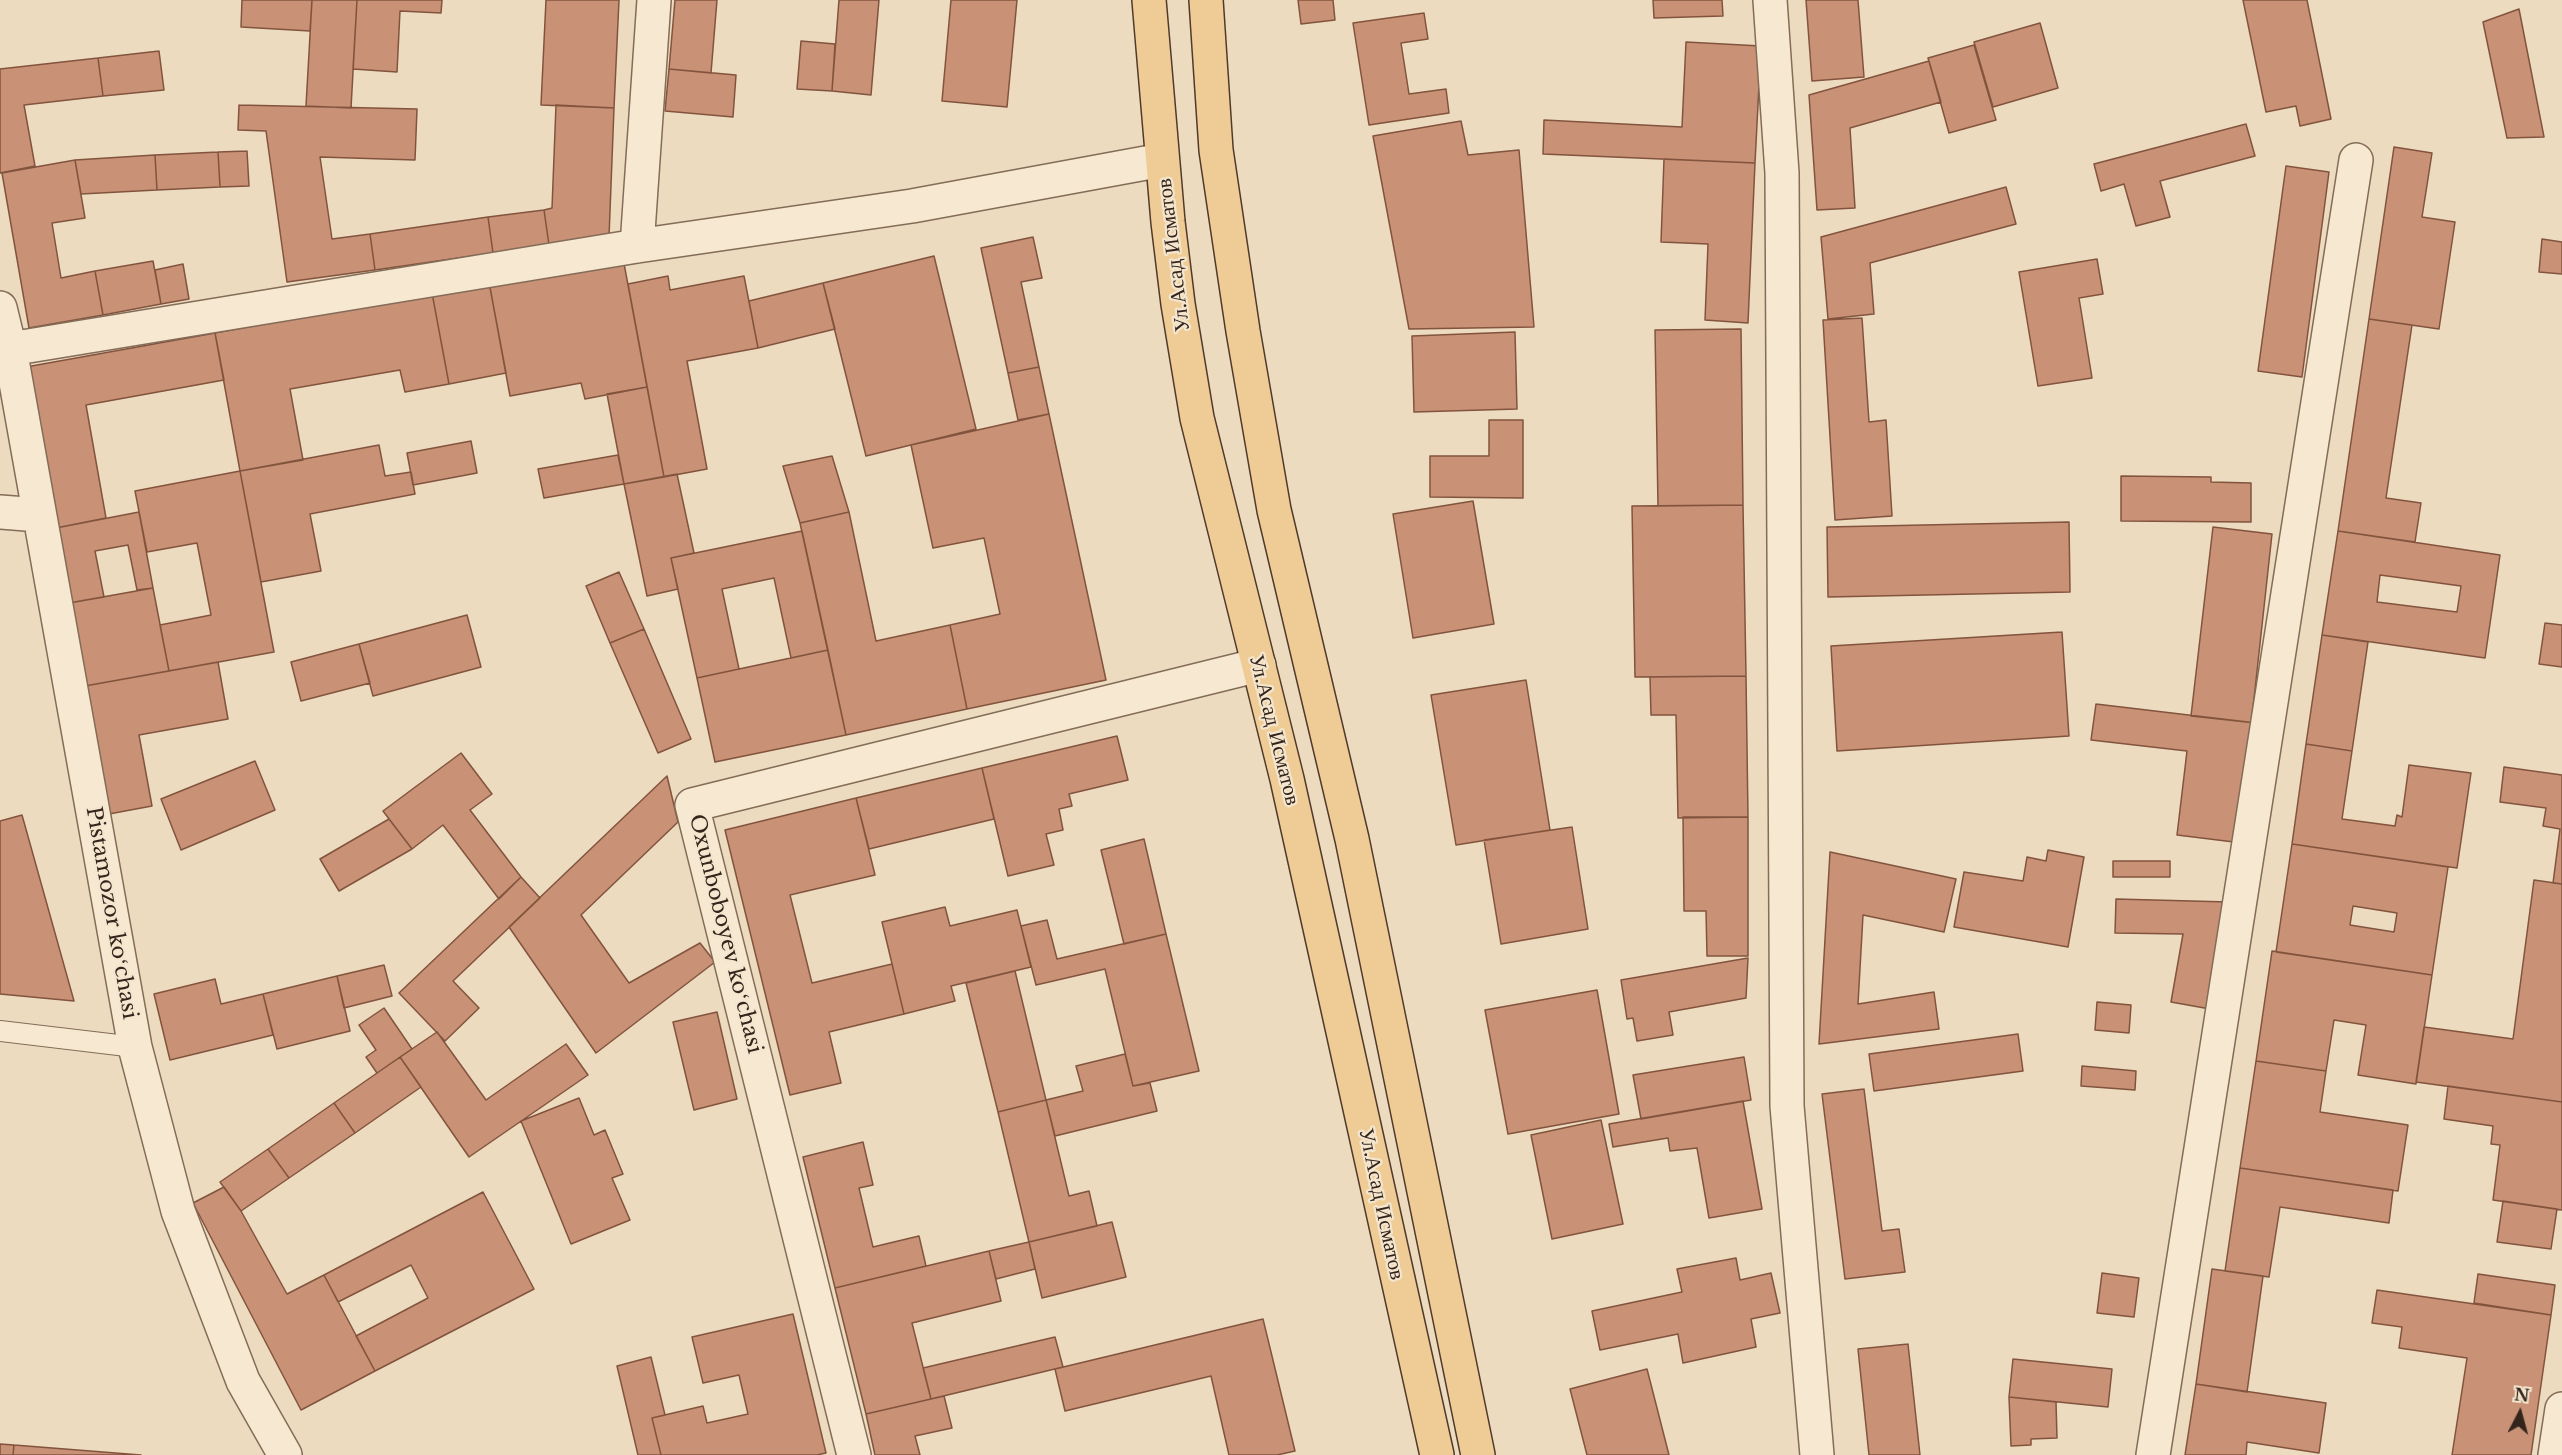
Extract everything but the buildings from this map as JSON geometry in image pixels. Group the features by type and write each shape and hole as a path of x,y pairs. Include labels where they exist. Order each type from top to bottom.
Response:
{"main road":[{"name":"Ул.Асад Исматов","path":"1149,0 1162,160 1178,304 1197,418 1292,802 1437,1455"},
{"path":"1206,0 1216,150 1243,331 1274,510 1352,839 1478,1455"}],"street":[{"path":"637,246 654,0"},
{"path":"1770,0 1782,173 1787,1106 1817,1455"},
{"path":"10,349 637,246 912,206 1162,160"},
{"path":"2153,1455 2356,160"},
{"name":"Pistamozor koʻchasi","path":"0,308 10,349 135,1047 178,1211 243,1381 285,1455"},
{"path":"0,512 39,515"},
{"name":"Oxunboboyev koʻchasi","path":"854,1455 692,805 1259,664"},
{"path":"2555,1455 2562,1409"}],"lane":[{"path":"0,1031 135,1047"}]}
